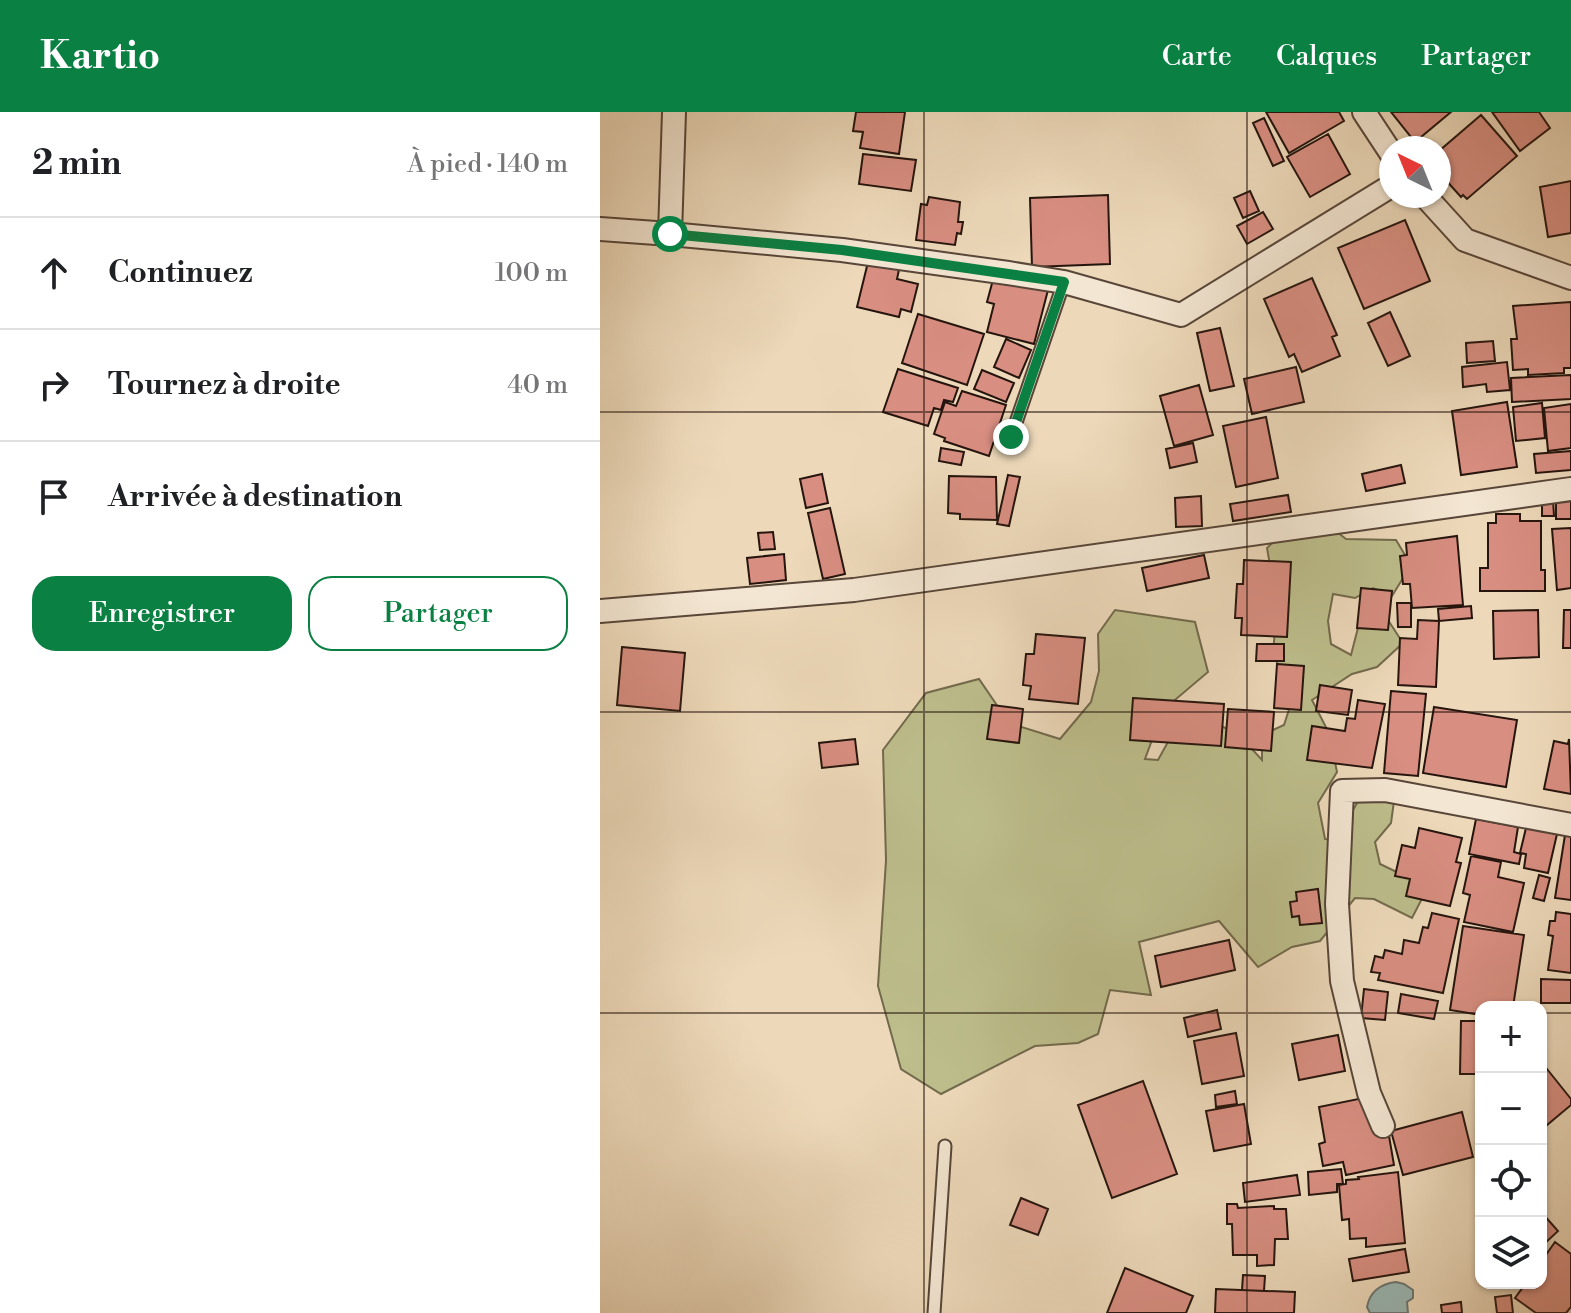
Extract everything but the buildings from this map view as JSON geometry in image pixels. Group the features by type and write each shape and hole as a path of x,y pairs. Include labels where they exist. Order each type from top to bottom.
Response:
{"street":[{"path":"670,234 674,112"},
{"path":"1364,112 1380,136"},
{"path":"600,229 842,250 1064,282 1181,315 1379,193"},
{"path":"1436,208 1465,240 1571,278"},
{"path":"600,611 854,590 1571,489"},
{"path":"1383,1126 1369,1093 1342,981 1337,904 1342,791 1385,790 1571,825"}],"lane":[{"path":"1011,437 1064,282"},
{"path":"934,1313 945,1146"}],"green space":[{"path":"1319,518 1346,539 1396,540 1411,565 1392,596 1373,588 1355,598 1333,594 1328,621 1331,644 1351,655 1360,620 1386,617 1403,643 1377,667 1352,674 1312,700 1329,733 1337,772 1318,803 1325,839 1351,840 1353,810 1369,782 1394,801 1391,823 1375,842 1380,864 1428,887 1412,918 1374,899 1355,898 1320,941 1292,947 1258,967 1219,921 1139,942 1151,995 1110,990 1098,1034 1078,1043 1035,1046 941,1094 901,1069 878,986 886,860 883,750 926,693 979,679 1009,723 1060,739 1091,702 1099,671 1098,634 1115,610 1195,622 1208,672 1163,710 1145,759 1158,760 1174,731 1208,719 1239,735 1262,760 1262,735 1284,725 1293,697 1273,654 1277,605 1267,548 1295,521"}],"water":[{"path":"1396,1282 1413,1290 1413,1298 1407,1302 1408,1313 1370,1313 1367,1307 1373,1293 1385,1284"}],"route":[{"path":"670,234 842,250 1064,282 1011,437"}]}
